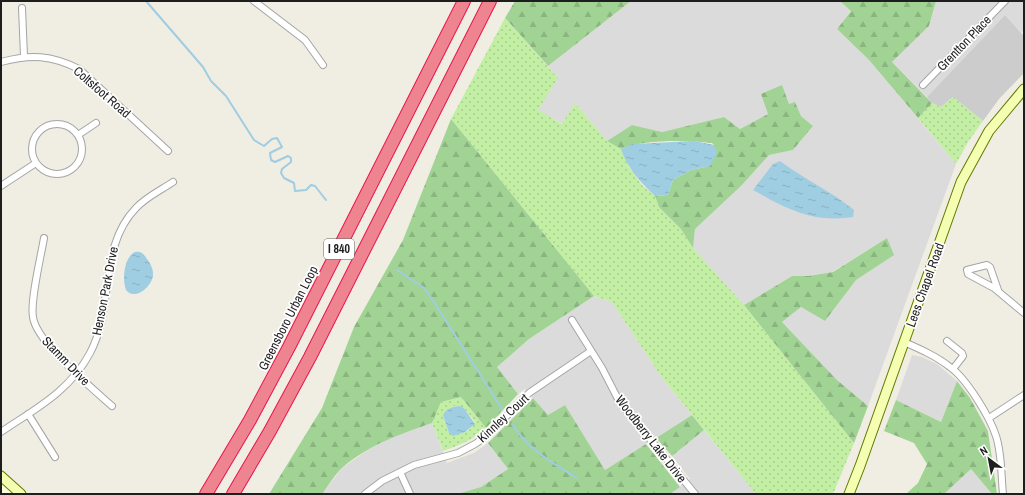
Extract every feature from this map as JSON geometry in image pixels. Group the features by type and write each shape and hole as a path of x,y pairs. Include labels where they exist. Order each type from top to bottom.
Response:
{"highway":[{"name":"Greensboro Urban Loop","path":"206,494 280,365 464,1"},
{"name":"I 840","path":"233,494 307,363 490,1"}],"main road":[{"name":"Lees Chapel Road","path":"849,494 968,168 997,120 1024,89"},
{"path":"1,476 21,494"}],"street":[{"path":"254,1 305,40 323,66"},
{"name":"Grentton Place","path":"924,85 1005,1"},
{"path":"22,8 24,56"},
{"name":"Coltsfoot Road","path":"1,62 24,56 49,58 79,69 168,151"},
{"path":"78,135 96,123"},
{"path":"52,124 62,124 71,128 78,135 81,144 81,154 77,163 70,170 61,173 52,173 42,170 36,163 32,154 32,144 36,135 43,128 52,124"},
{"path":"1,186 36,163"},
{"name":"Henson Park Drive","path":"1,432 58,393 77,373 91,352 97,338 108,292 113,246 121,226 137,206 173,182"},
{"name":"Stamm Drive","path":"44,238 33,304 32,315 34,324 45,340 112,406"},
{"path":"998,290 990,267 987,265 967,270 968,274 998,290 1024,313"},
{"name":"Woodberry Lake Drive","path":"572,320 619,401 695,494"},
{"path":"947,341 962,353 963,356 953,370"},
{"path":"904,342 931,354 953,370 971,391 989,418 999,445 1003,494"},
{"name":"Kinnley Court","path":"366,494 382,482 414,465 458,453 475,444 488,435 529,393 591,351"},
{"path":"989,418 1024,395"},
{"path":"28,414 55,456"},
{"path":"400,472 410,494"}],"shaded area":[{"path":"631,1 840,1 851,10 837,29 869,60 956,164 868,406 837,380 782,322 801,307 825,321 856,280 893,255 887,238 832,272 808,276 792,276 744,305 693,248 695,229 741,186 769,155 793,150 813,126 801,116 795,103 740,129 724,117 662,132 632,125 607,141 575,103 563,124 537,110 558,78 548,66"},
{"path":"936,1 1024,1 1024,30 1021,32 1005,15 927,97 892,62 929,26"},
{"path":"1005,15 1024,36 1024,73 999,99 983,121 953,97 941,107 932,103 927,97"},
{"path":"594,296 612,302 660,375 692,415 605,470 565,405 548,415 525,389 518,394 497,367 529,339"},
{"path":"912,355 922,357 937,364 957,381 941,422 896,400"},
{"path":"432,423 447,463 474,453 488,443 508,469 481,487 457,494 322,494 342,468 369,449 401,433"},
{"path":"704,430 756,494 670,494 690,479 672,456"},
{"path":"971,469 992,494 944,494"},
{"path":"1,481 15,494 1,494"}],"green space":[{"path":"515,1 631,1 548,66 505,18"},
{"path":"840,1 936,1 929,26 892,62 932,103 918,118 869,60 837,29 851,11"},
{"path":"505,18 558,78 538,110 562,124 575,103 607,141 621,149 629,167 642,185 655,196 659,207 681,229 693,248 744,305 854,443 833,494 756,494 660,375 612,302 594,296 451,119"},
{"path":"782,85 789,104 795,102 801,116 813,126 793,150 769,155 741,186 695,229 693,248 681,229 659,207 655,196 668,195 673,180 691,170 710,166 714,145 712,143 701,142 665,141 642,143 621,149 607,141 632,125 662,132 724,117 740,129 768,114 761,94"},
{"path":"953,97 983,121 968,142 956,164 918,118 932,103 941,107"},
{"path":"451,119 594,296 529,339 497,367 518,394 486,428 461,397 441,402 432,423 397,436 363,452 340,470 322,494 269,494 322,408 354,327 403,240"},
{"path":"887,238 894,255 856,280 825,321 801,307 782,322 837,380 868,406 854,443 744,305 792,276 808,276 833,272"},
{"path":"957,381 970,398 988,431 997,494 992,494 971,469 944,494 906,494 918,483 927,464 914,443 884,431 896,400 941,422"},
{"path":"461,397 486,428 466,442 443,451 432,423 441,402","holes":["454,406 464,408 475,422 473,426 464,432 449,433 443,415"]},
{"path":"533,398 548,415 565,405 605,470 646,444 680,487 670,494 457,494 481,487 508,469 488,443"},
{"path":"692,415 704,430 672,456 656,438"}],"water":[{"path":"694,141 714,145 717,153 710,166 691,170 673,180 668,195 655,196 631,169 621,149 633,144"},
{"path":"780,161 845,203 854,210 853,217 825,218 800,213 753,190 773,164"},
{"path":"135,252 141,252 145,256 153,273 147,287 139,293 134,294 126,290 124,274 128,258"},
{"path":"460,406 464,408 475,424 465,432 453,436 449,433 443,415 450,408"}],"waterway":[{"path":"146,1 203,67 211,81 226,96 254,140 264,146 272,139 277,138 282,147 270,153 271,160 275,162 288,156 291,158 291,162 282,169 281,173 284,178 294,183 295,191 306,190 311,185 315,186 326,200"},
{"path":"397,270 424,288 502,409"},
{"path":"512,424 518,433 533,448 577,478"}]}
